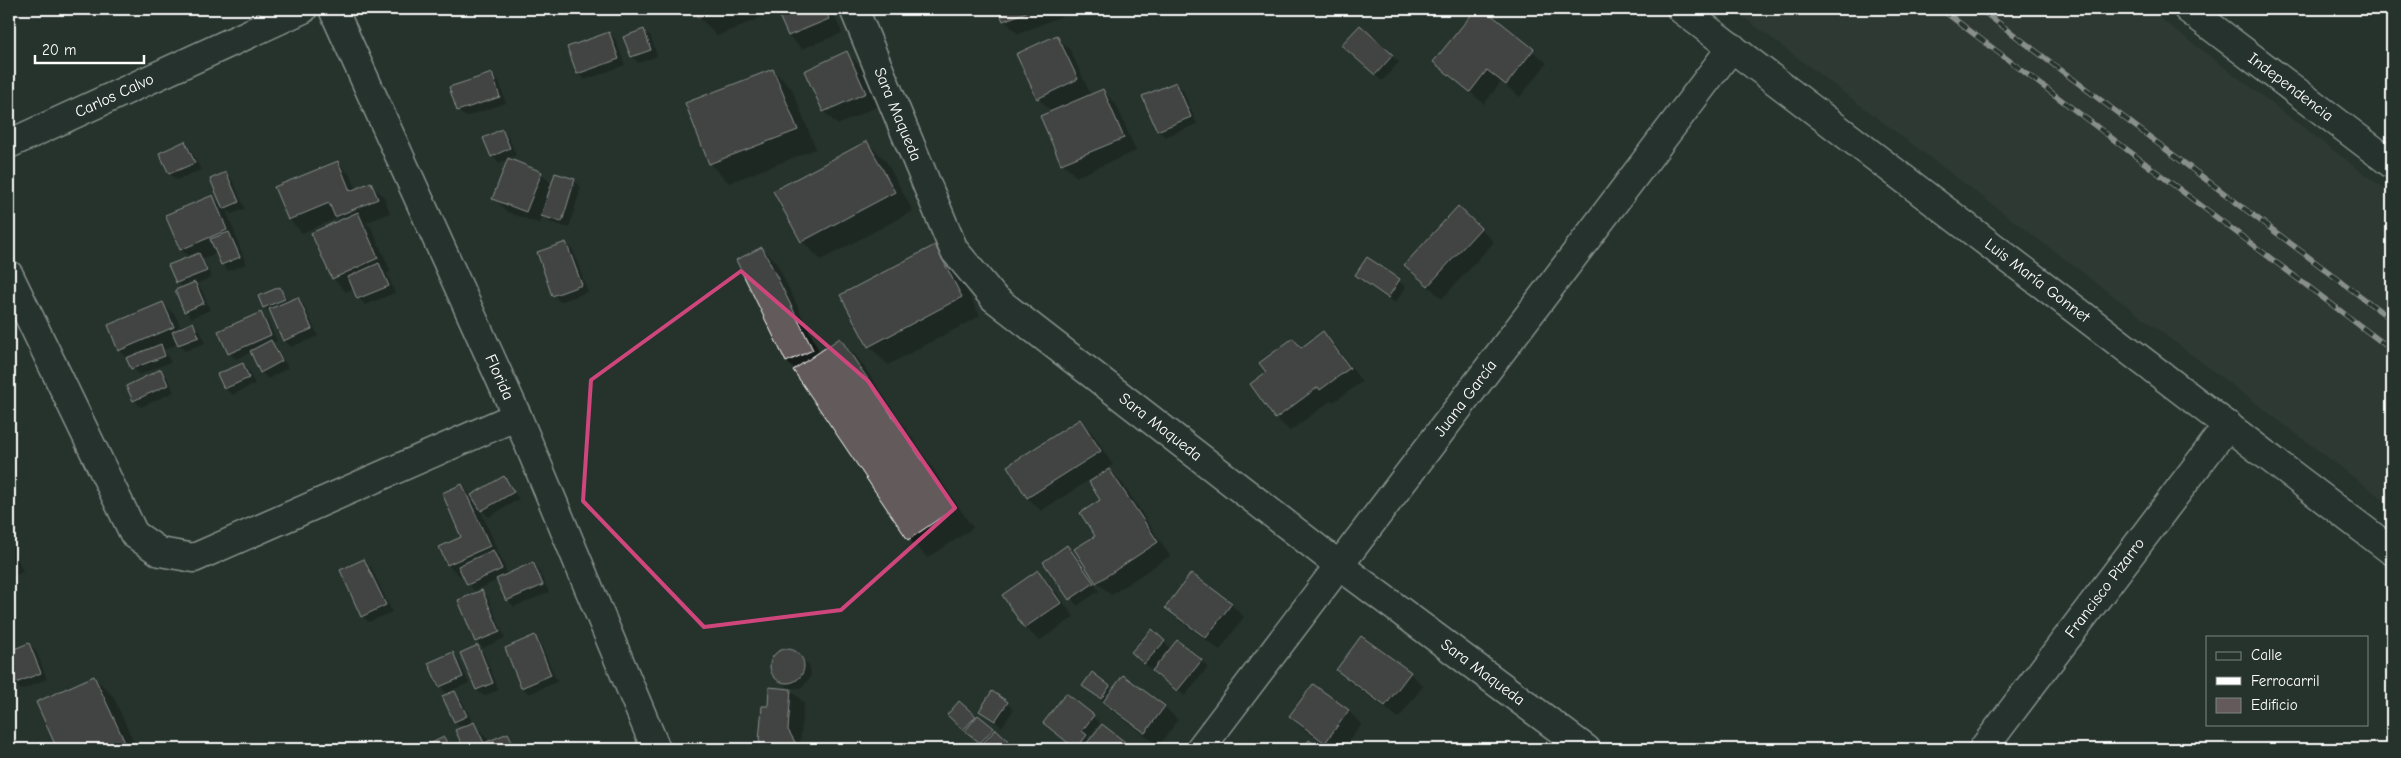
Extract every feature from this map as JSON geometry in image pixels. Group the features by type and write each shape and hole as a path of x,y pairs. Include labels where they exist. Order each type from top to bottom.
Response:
{"street":[{"name":"Carlos Calvo","path":"9,144 304,9"},
{"name":"Florida","path":"334,9 517,416 656,749"},
{"name":"Sara Maqueda","path":"854,9 954,250 994,298 1340,566 1586,749"},
{"name":"Luis María Gonnet","path":"1681,9 2392,551"},
{"name":"Independencia","path":"2188,9 2392,164"},
{"name":"Juana García","path":"1200,749 1732,47"},
{"path":"9,275 134,534 160,552 194,558 517,416"},
{"name":"Francisco Pizarro","path":"1982,749 2228,425"}],"highlighted area":[{"path":"741,271 868,381 955,508 841,610 704,627 583,501 591,380"}],"shaded area":[{"path":"1733,9 2148,9 2392,195 2392,506"}],"building":[{"path":"693,9 719,9 698,18"},
{"path":"776,9 825,9 829,19 788,36"},
{"path":"998,9 1034,9 1003,21"},
{"path":"1476,9 1484,9 1534,49 1506,85 1487,70 1470,92 1433,62"},
{"path":"1360,25 1393,55 1375,75 1341,45"},
{"path":"644,29 651,50 631,57 623,37"},
{"path":"609,32 619,59 577,74 567,47"},
{"path":"1057,35 1078,79 1037,99 1016,54"},
{"path":"847,51 866,93 823,112 804,71"},
{"path":"773,69 798,130 709,164 685,103"},
{"path":"492,73 500,97 457,111 449,87"},
{"path":"1176,82 1191,117 1157,131 1142,96"},
{"path":"1103,89 1124,138 1061,164 1040,116"},
{"path":"502,129 510,148 491,157 483,138"},
{"path":"185,141 195,163 169,174 159,153"},
{"path":"867,141 895,192 801,242 773,191"},
{"path":"508,158 542,172 526,212 492,199"},
{"path":"338,161 350,191 371,182 378,199 335,217 329,203 288,220 274,187"},
{"path":"226,172 239,202 223,209 210,179"},
{"path":"555,173 575,179 562,222 541,216"},
{"path":"213,195 227,230 180,250 165,215"},
{"path":"1458,206 1481,228 1428,286 1404,265"},
{"path":"358,212 378,258 332,279 311,233"},
{"path":"229,232 240,257 221,265 210,239"},
{"path":"566,242 582,285 552,296 537,252"},
{"path":"935,245 962,297 868,347 840,295"},
{"path":"762,247 813,350 786,362 736,260"},
{"path":"199,253 207,271 176,283 168,265"},
{"path":"1367,257 1400,279 1388,298 1355,275"},
{"path":"379,263 389,286 357,299 348,277"},
{"path":"195,282 204,303 184,312 175,290"},
{"path":"280,287 285,299 263,308 258,296"},
{"path":"298,297 312,329 283,341 269,309"},
{"path":"163,302 174,327 118,351 108,325"},
{"path":"261,312 271,335 228,354 218,331"},
{"path":"193,322 199,337 178,345 172,332"},
{"path":"1323,331 1350,368 1320,390 1318,387 1275,419 1250,384 1266,372 1259,363 1293,338 1301,348"},
{"path":"840,338 955,508 908,540 793,370"},
{"path":"271,340 282,361 260,373 250,351"},
{"path":"161,344 165,356 131,369 126,358"},
{"path":"243,363 249,378 224,389 217,374"},
{"path":"161,369 168,385 133,401 126,386"},
{"path":"1080,419 1101,451 1027,498 1007,466"},
{"path":"1109,469 1158,542 1096,583 1074,549 1095,536 1080,513 1100,500 1089,482"},
{"path":"504,476 514,492 481,511 471,495"},
{"path":"462,484 490,546 447,565 439,547 461,537 442,493"},
{"path":"1067,545 1094,583 1069,600 1043,562"},
{"path":"493,550 502,569 467,585 458,566"},
{"path":"364,559 386,605 361,617 340,570"},
{"path":"533,562 543,585 506,601 496,579"},
{"path":"1038,570 1061,603 1024,628 1002,595"},
{"path":"1191,573 1232,603 1206,638 1165,608"},
{"path":"482,590 500,632 475,642 458,600"},
{"path":"1152,629 1165,641 1144,664 1131,652"},
{"path":"535,635 551,675 521,688 505,648"},
{"path":"1361,636 1411,672 1385,706 1336,670"},
{"path":"1177,640 1202,660 1177,691 1152,671"},
{"path":"29,643 41,673 13,684 9,673 9,651"},
{"path":"478,645 493,683 476,690 460,653"},
{"path":"787,649 794,650 799,654 803,659 803,673 799,678 794,682 787,683 780,682 775,678 771,673 770,666 771,659 775,654 780,650"},
{"path":"453,652 463,677 439,687 428,663"},
{"path":"1092,672 1110,686 1101,699 1082,686"},
{"path":"1123,675 1165,706 1145,733 1103,702"},
{"path":"94,676 128,749 57,749 36,702"},
{"path":"1313,684 1349,710 1325,743 1289,716"},
{"path":"769,687 791,689 788,730 799,749 765,749 759,741 762,706 768,706"},
{"path":"455,691 467,716 454,722 442,696"},
{"path":"992,691 1008,702 995,721 979,711"},
{"path":"1066,693 1094,715 1082,731 1087,735 1076,749 1043,723"},
{"path":"959,701 976,716 963,730 947,715"},
{"path":"978,715 994,728 980,743 965,731"},
{"path":"474,722 484,743 508,733 516,749 464,749 455,730"},
{"path":"1102,724 1125,742 1119,749 1082,749"},
{"path":"996,729 1011,743 1005,749 988,749 982,744"},
{"path":"444,737 450,749 419,749"},
{"path":"1309,740 1321,749 1302,749"},
{"path":"398,742 401,749 382,749"}],"railway":[{"path":"1941,9 2392,350"},
{"path":"1980,9 2392,320"}]}
